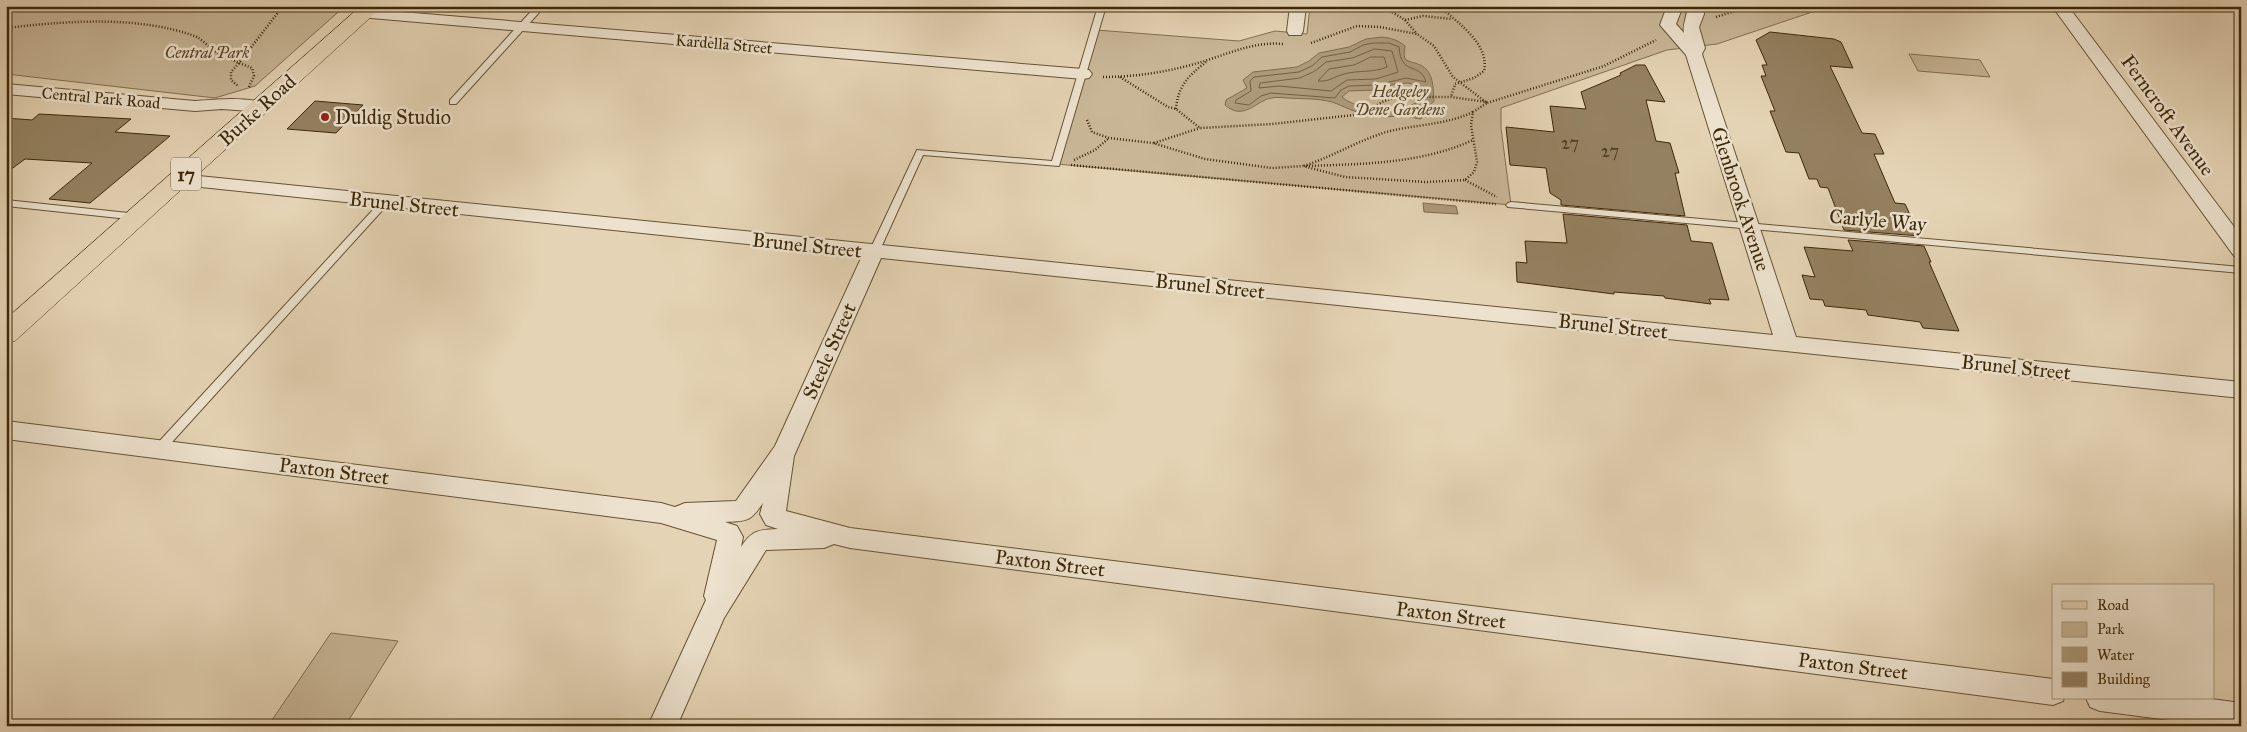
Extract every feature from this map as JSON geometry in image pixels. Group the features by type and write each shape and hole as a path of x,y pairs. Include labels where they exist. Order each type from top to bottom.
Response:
{"main road":[{"name":"Burke Road","path":"6,334 179,180 252,105 369,10"}],"street":[{"path":"1295,31 1298,6"},
{"name":"Glenbrook Avenue","path":"1675,6 1668,25 1694,54 1787,344"},
{"name":"Glenbrook Avenue","path":"1694,54 1697,48 1691,27 1696,14 1695,6"},
{"name":"Ferncroft Avenue","path":"2060,6 2241,251"},
{"name":"Kardella Street","path":"369,10 522,27 1083,74"},
{"name":"Central Park Road","path":"6,89 195,106 212,114 252,105"},
{"name":"Brunel Street","path":"179,180 2241,390"},
{"name":"Steele Street","path":"713,612 736,523 785,450 874,252"},
{"name":"Paxton Street","path":"6,430 736,523"},
{"name":"Steele Street","path":"774,516 785,450"},
{"path":"758,507 769,510 774,516 773,530 760,541 745,544 734,541 736,523 758,507"},
{"name":"Paxton Street","path":"774,516 850,538 2052,692"},
{"name":"Paxton Street","path":"760,541 850,538"},
{"name":"Steele Street","path":"662,726 713,612 760,541"},
{"path":"2116,700 2241,716"}],"lane":[{"path":"453,102 541,6"},
{"path":"874,252 920,152 1056,164 1102,6"},
{"path":"159,449 384,202"},
{"path":"6,203 138,217"},
{"name":"Carlyle Way","path":"1512,205 2241,270"}],"path":[{"path":"239,86 231,80 230,72 253,47 260,31 283,6"},
{"path":"1382,6 1405,20 1417,34 1434,46 1448,70 1460,83 1487,102"},
{"path":"1439,6 1478,44 1485,59 1485,67 1478,76 1454,84 1455,90 1450,97"},
{"path":"1711,19 1750,6"},
{"path":"1405,20 1420,15 1453,19"},
{"path":"6,28 65,21 148,25 171,29 199,38 213,50 252,68 254,76 252,105"},
{"path":"1307,45 1356,26 1380,27 1417,34"},
{"path":"1303,166 1328,158 1383,133 1457,120 1487,102 1604,66 1664,37"},
{"path":"1083,74 1120,76 1208,61 1256,44 1275,43 1285,45"},
{"path":"1176,109 1177,93 1180,87 1208,61"},
{"path":"1120,76 1168,107 1176,109 1200,128"},
{"path":"1153,143 1200,128 1272,124 1363,114 1382,102 1396,97 1450,97 1487,102"},
{"path":"1088,111 1087,120 1092,132 1109,138 1153,143 1205,159 1272,168 1367,164 1458,148 1473,140"},
{"path":"1465,180 1474,172 1476,167 1471,125 1473,112"},
{"path":"1056,164 1086,155 1109,138"},
{"path":"1056,164 1512,205"},
{"path":"1303,166 1328,174 1369,179 1426,182 1465,180 1512,205"}],"green space":[{"name":"Central Park","path":"6,6 345,6 255,86 215,98 6,74"},
{"name":"Hedgeley Dene Gardens","path":"1310,6 1830,6 1717,44 1667,50 1501,108 1501,128 1511,205 1056,164 1096,30 1239,41 1275,31 1307,34"},
{"path":"1909,54 1980,60 1990,77 1918,71"},
{"path":"331,633 398,641 345,726 268,726"}],"water":[{"path":"1382,37 1397,41 1405,46 1405,59 1420,65 1428,71 1433,85 1434,101 1423,113 1421,119 1406,116 1373,116 1359,113 1332,102 1315,99 1271,98 1249,109 1240,111 1230,109 1225,105 1226,100 1247,88 1243,80 1253,72 1297,67 1319,53 1349,47 1366,39","holes":["1408,83 1419,86 1424,97 1416,103 1395,109 1372,109 1360,106 1342,97 1349,91 1377,90 1395,84"]},
{"path":"1423,203 1456,206 1458,214 1424,212"}],"building":[{"path":"1770,32 1834,39 1841,42 1853,68 1830,66 1862,133 1875,134 1884,154 1874,154 1895,203 1905,204 1920,236 1844,230 1828,188 1820,187 1817,179 1809,179 1799,153 1786,152 1770,111 1775,111 1761,76 1766,76 1762,65 1767,65 1756,40"},
{"path":"1636,65 1645,65 1665,102 1646,100 1656,141 1670,143 1679,173 1675,173 1685,216 1561,205 1561,200 1550,193 1546,168 1510,165 1506,127 1554,132 1550,106 1586,109 1581,92 1621,75 1620,73"},
{"name":"Duldig Studio","path":"315,101 363,105 336,133 287,129"},
{"path":"39,114 131,119 115,132 170,136 90,203 49,199 92,163 25,159 6,173 6,118 32,120"},
{"path":"1563,214 1687,225 1691,241 1712,243 1729,300 1709,299 1711,304 1665,298 1664,296 1614,292 1614,294 1517,282 1516,262 1527,263 1525,241 1567,243"},
{"path":"1848,240 1924,246 1959,331 1923,328 1920,322 1868,315 1866,310 1825,306 1823,300 1810,299 1802,275 1815,277 1804,247 1853,251"}],"place":[{"name":"Duldig Studio","path":"325,117"}]}
